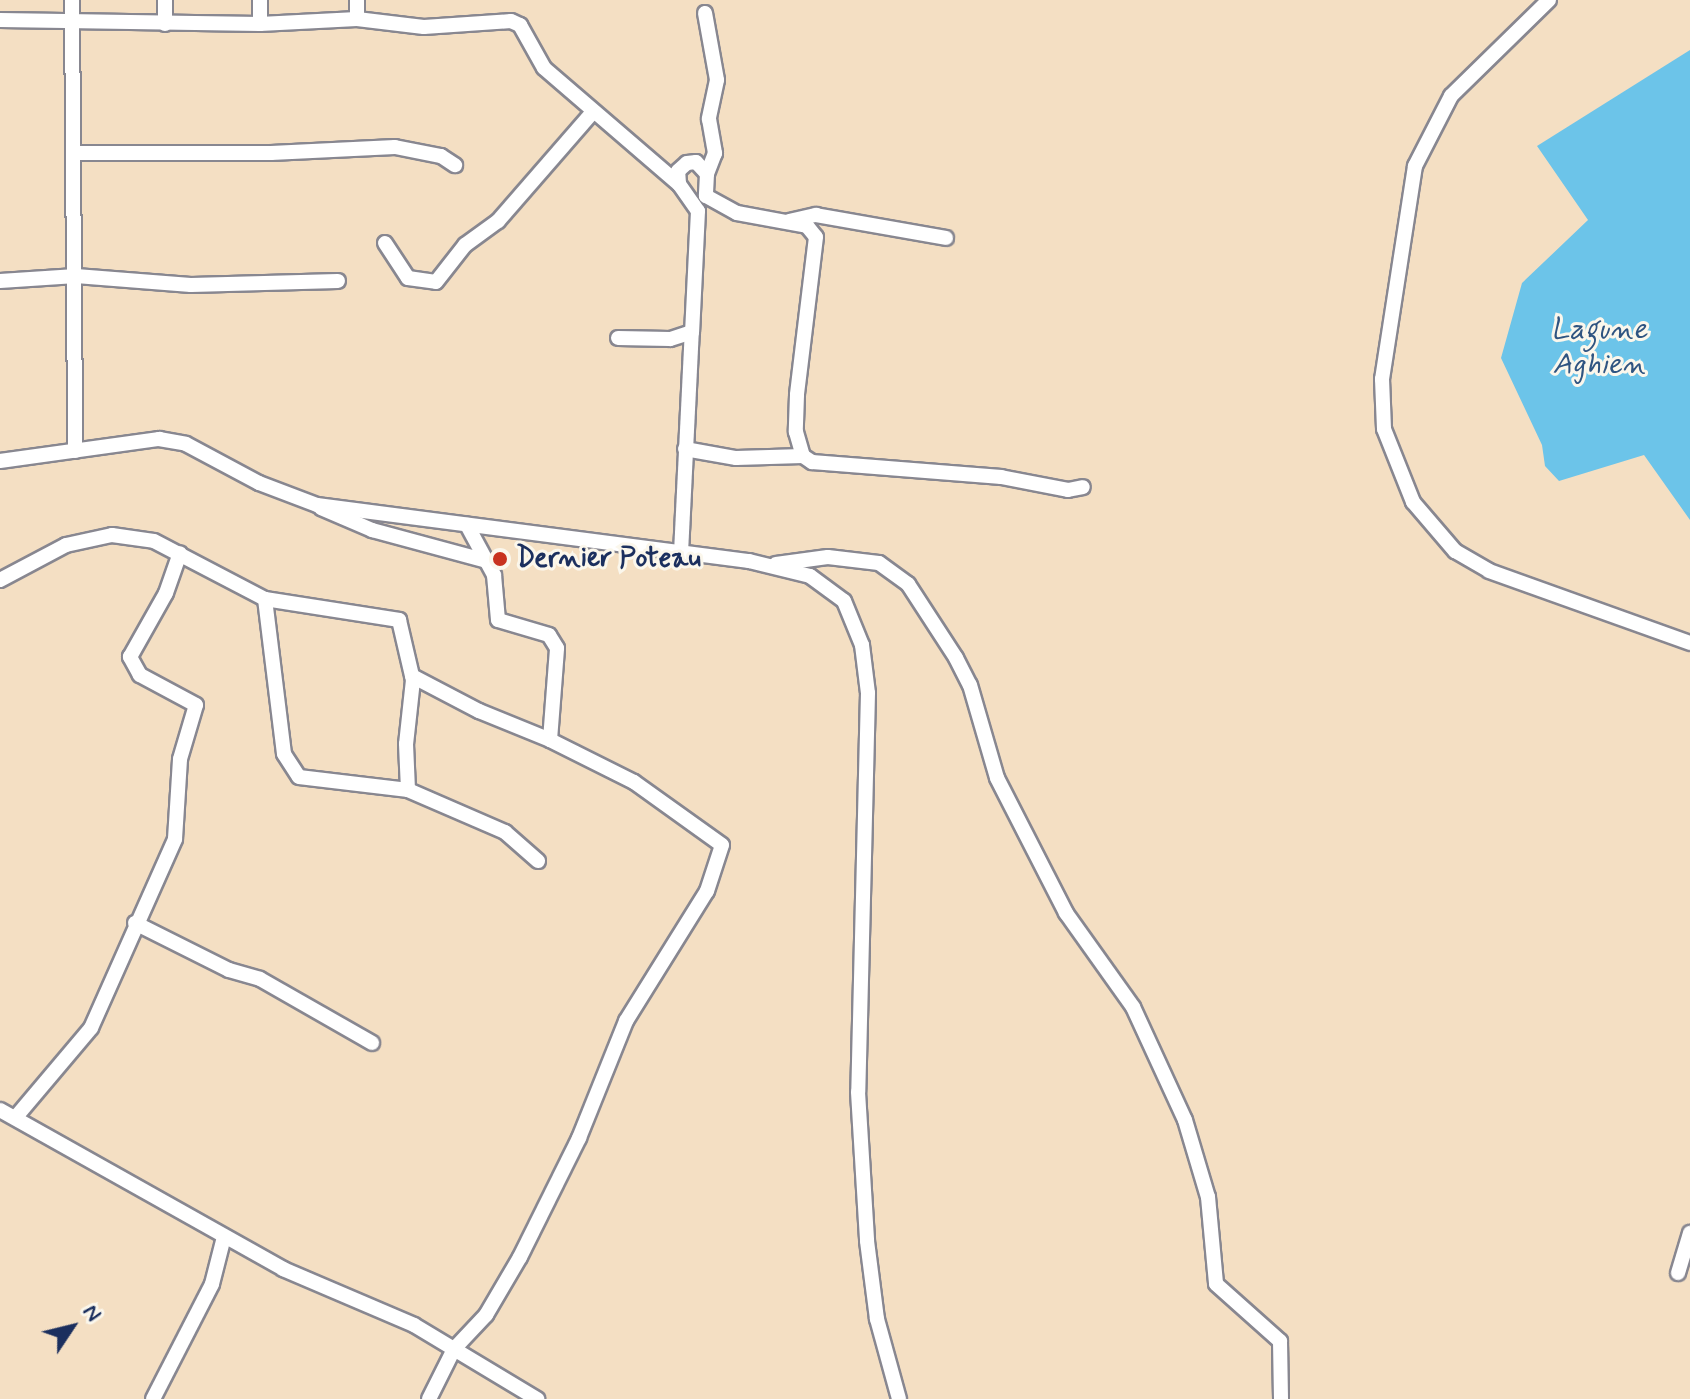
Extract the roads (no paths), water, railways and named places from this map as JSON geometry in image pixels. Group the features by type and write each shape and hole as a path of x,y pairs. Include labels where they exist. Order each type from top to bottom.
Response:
{"street":[{"path":"72,0 75,451"},
{"path":"165,0 165,24"},
{"path":"260,0 260,24"},
{"path":"357,0 357,19"},
{"path":"1549,0 1451,96 1415,166 1382,379 1384,429 1413,502 1455,551 1489,571 1690,643"},
{"path":"681,553 700,227 697,194 715,153 709,119 717,80 705,13"},
{"path":"0,20 260,24 357,19 424,27 511,21 520,25 544,68 591,114 679,184 722,208 811,228 817,246 797,395 796,432 803,456"},
{"path":"385,243 408,278 436,282 465,245 498,221 591,114"},
{"path":"74,153 239,154 395,147 441,156 455,165"},
{"path":"679,184 678,171 687,163 696,162 707,174"},
{"path":"789,221 816,215 946,238"},
{"path":"0,281 76,276 191,285 338,281"},
{"path":"618,338 670,339 692,332"},
{"path":"0,461 116,442 159,439 186,444 259,483 372,530 487,561"},
{"path":"685,449 736,458 803,456 812,462 987,475 1068,490 1083,487"},
{"path":"317,505 764,566 825,584 849,608 862,645 869,722 858,1092 871,1283 899,1399"},
{"path":"467,525 494,575 498,620 549,635 557,648 550,740"},
{"path":"0,580 66,545 112,535 154,541 265,599 399,620 412,676 408,790"},
{"path":"16,1117 91,1028 135,923 155,891 175,839 180,759 196,705 140,675 130,657 166,593 180,553"},
{"path":"764,566 828,557 879,563 908,584 956,658 970,685 997,778 1066,913 1133,1007 1185,1120 1208,1197 1216,1284 1280,1341 1281,1399"},
{"path":"265,599 288,766 299,777 331,784 408,790 505,832 538,861"},
{"path":"412,676 479,711 550,740 634,782 717,837 722,855 667,960 626,1021 579,1138 520,1257 486,1315 454,1349 429,1399"},
{"path":"135,923 229,970 260,979 372,1043"},
{"path":"0,1110 283,1269 414,1325 537,1399"},
{"path":"1678,1273 1690,1233"},
{"path":"153,1399 212,1284 224,1237"}],"water":[{"name":"Lagune Aghien","path":"1690,50 1690,520 1644,455 1559,481 1545,466 1542,445 1501,358 1522,283 1588,220 1537,146"}],"place":[{"name":"Dernier Poteau","path":"500,559"}]}
